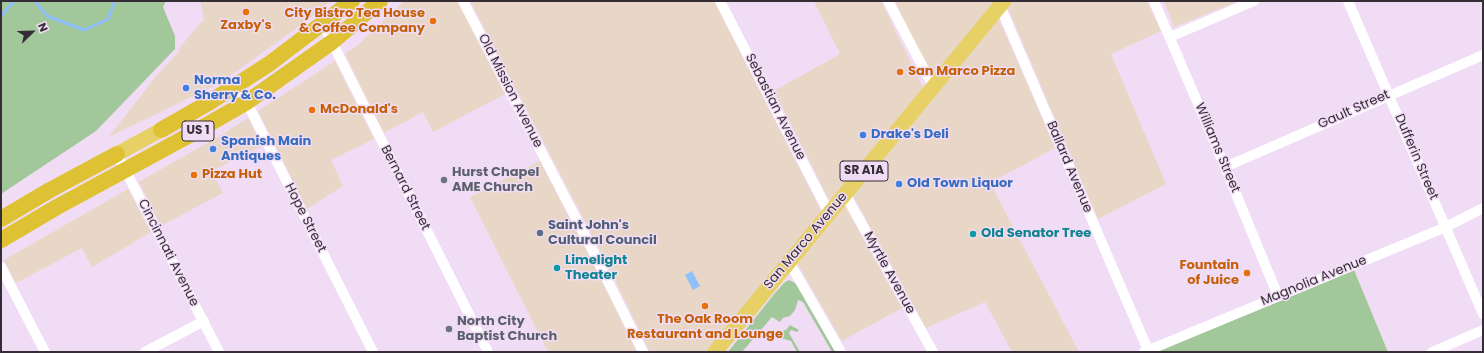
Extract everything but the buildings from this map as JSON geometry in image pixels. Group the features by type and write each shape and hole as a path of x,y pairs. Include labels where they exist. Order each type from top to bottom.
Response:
{"highway":[{"name":"US 1","path":"161,130 238,85 275,60 352,1"},
{"name":"US 1","path":"1,240 57,207 247,102 332,42 380,1"},
{"name":"US 1","path":"1,219 50,190 117,154"}],"main road":[{"name":"San Marco Avenue","path":"715,352 1002,4"},
{"name":"US 1","path":"117,154 161,130"}],"street":[{"name":"Old Mission Avenue","path":"464,1 595,255 643,352"},
{"name":"Sebastian Avenue","path":"720,1 829,213"},
{"path":"888,1 934,88"},
{"name":"Williams Street","path":"1154,1 1226,167 1278,296"},
{"path":"1170,36 1254,1"},
{"name":"Dufferin Street","path":"1348,1 1483,314"},
{"name":"Ballard Avenue","path":"1002,4 1146,351"},
{"name":"Bernard Street","path":"323,24 488,352"},
{"name":"Gault Street","path":"1226,167 1389,94 1483,55"},
{"name":"Hope Street","path":"238,85 373,352"},
{"name":"Cincinnati Avenue","path":"117,154 219,352"},
{"name":"Myrtle Avenue","path":"845,194 933,352"},
{"name":"Magnolia Avenue","path":"1146,351 1446,227 1483,208"},
{"path":"789,262 841,352"},
{"path":"1,266 45,352"},
{"path":"145,352 204,322"},
{"path":"1432,352 1483,330"}],"shaded area":[{"path":"200,1 330,1 312,17 220,83 109,137 156,76 179,52 180,47 204,19"},
{"path":"404,1 457,1 505,94 433,132 423,112 384,133 345,54 358,45"},
{"path":"470,1 714,1 822,213 708,352 650,352 601,252"},
{"path":"814,1 881,1 924,90 831,203 774,91 840,54"},
{"path":"900,1 997,1 933,79 896,3"},
{"path":"1011,1 1147,1 1161,31 1111,54 1166,184 1098,219 1007,6"},
{"path":"1164,1 1238,1 1174,27"},
{"path":"998,17 1055,148 990,183 1079,352 1012,352 985,302 926,328 852,194 935,94 939,92 938,90"},
{"path":"335,61 374,139 331,160 343,186 307,209 258,111"},
{"path":"248,118 262,146 212,171 223,193 161,226 139,182"},
{"path":"540,161 637,352 548,352 470,197"},
{"path":"128,189 151,232 92,267 82,248 16,283 4,260"},
{"path":"844,204 902,308 842,341 796,261"}],"green space":[{"path":"1,1 166,1 163,7 175,36 175,49 96,131 1,194"},
{"path":"1354,270 1388,352 1156,352"},
{"path":"789,280 797,284 836,352 832,352 803,302 798,300 795,310 790,316 783,318 780,322 772,317 742,352 728,352 775,293 785,282"},
{"path":"790,325 799,330 797,332 791,330 789,333 800,352 797,352 791,341 780,338 784,330 786,330"}],"water":[{"path":"692,271 700,286 693,290 685,275"}],"waterway":[{"path":"1,16 14,1"},
{"path":"35,1 47,16 84,30 108,19 115,1"}],"place":[{"name":"Zaxby's","path":"246,12"},
{"name":"City Bistro Tea House & Coffee Company","path":"433,21"},
{"name":"San Marco Pizza","path":"900,72"},
{"name":"Norma Sherry & Co.","path":"186,88"},
{"name":"McDonald's","path":"312,110"},
{"name":"Drake's Deli","path":"863,135"},
{"name":"Spanish Main Antiques","path":"213,149"},
{"name":"Pizza Hut","path":"194,175"},
{"name":"Hurst Chapel AME Church","path":"444,180"},
{"name":"Old Town Liquor","path":"899,184"},
{"name":"Saint John's Cultural Council","path":"540,233"},
{"name":"Old Senator Tree","path":"973,234"},
{"name":"Limelight Theater","path":"557,268"},
{"name":"Fountain of Juice","path":"1247,273"},
{"name":"The Oak Room Restaurant and Lounge","path":"705,306"},
{"name":"North City Baptist Church","path":"449,329"}]}
